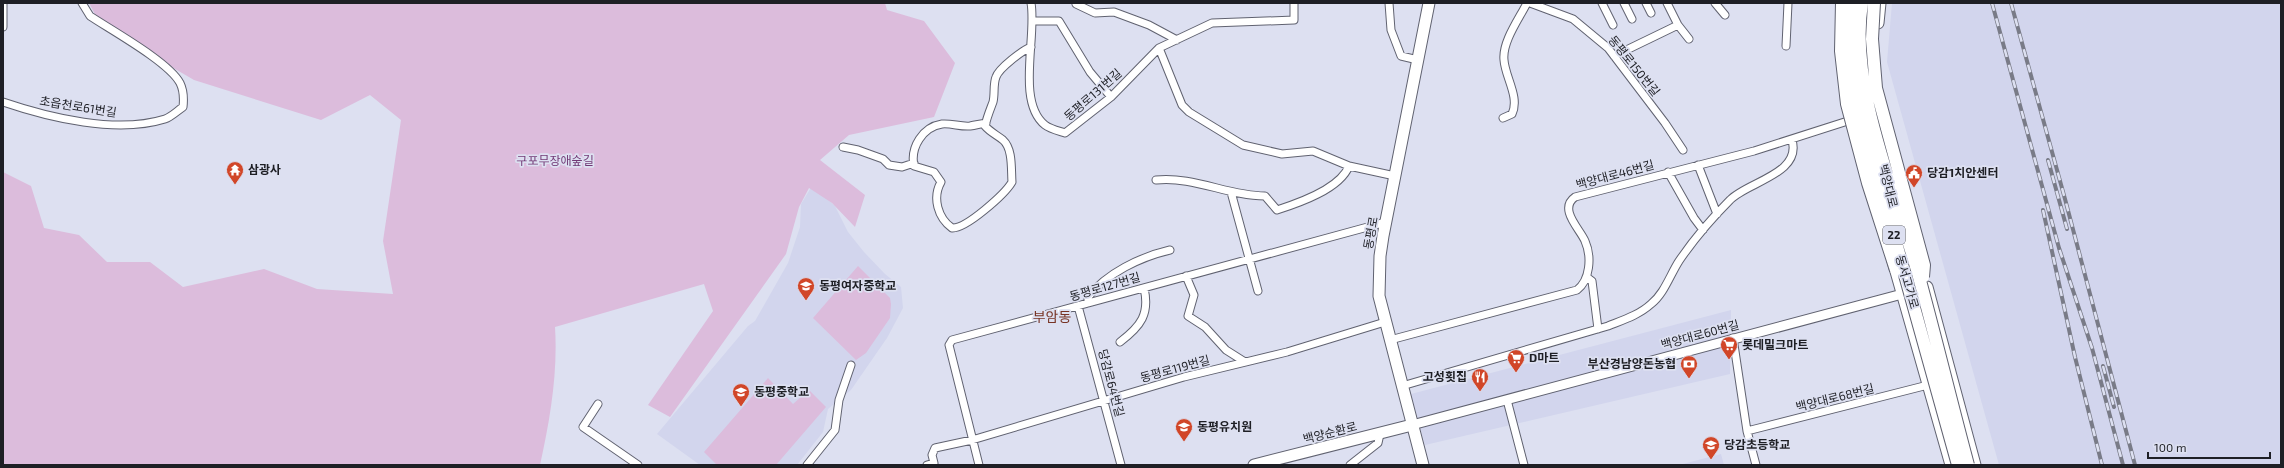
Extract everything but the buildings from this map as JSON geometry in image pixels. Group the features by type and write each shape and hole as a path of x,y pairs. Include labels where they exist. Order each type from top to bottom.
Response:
{"highway":[{"path":"1842,3 1842,58 1847,104 1868,183 1898,279 1933,384 1939,393"},
{"name":"동서고가로","path":"1851,3 1850,68 1857,103 1958,465"},
{"name":"동서고가로","path":"1862,3 1862,66 1867,98 1922,289 1968,465"},
{"path":"1874,3 1872,39 1876,88 1924,265 1922,289"}],"main road":[{"name":"동평로","path":"1423,465 1385,322 1380,296 1380,256 1394,176 1429,3"},
{"name":"백양대로","path":"1851,3 1847,40 1847,70 1854,118 1866,154 1892,258 1951,465"},
{"name":"백양대로","path":"1866,3 1864,25 1867,84 1873,115 1894,176 1932,302 1975,465"},
{"name":"백양대로","path":"1880,3 1876,35 1876,68 1894,176"},
{"path":"1892,258 1899,265 1907,265 1916,252"},
{"name":"백양순환로","path":"1254,465 1412,425"}],"street":[{"path":"3,3 4,25"},
{"name":"초읍천로61번길","path":"3,102 42,115 127,126 166,118 183,107 184,96 179,82 165,67 90,16 82,3"},
{"name":"동평로131번길","path":"1031,3 1033,21 1031,47 1032,107 1045,125 1065,133 1111,97 1159,48 1212,23 1294,20 1294,3"},
{"path":"1076,3 1095,13 1114,12 1149,25 1177,40"},
{"path":"1389,3 1391,30 1400,56 1418,60"},
{"path":"1503,118 1512,114 1515,103 1503,59 1506,44 1532,3"},
{"name":"동평로150번길","path":"1532,3 1573,18 1594,35 1614,56 1666,123 1683,150"},
{"path":"1602,3 1613,25"},
{"path":"1624,3 1632,19"},
{"path":"1646,3 1651,13"},
{"path":"1667,3 1678,25 1689,39"},
{"path":"1715,3 1725,15"},
{"path":"1786,46 1788,3"},
{"path":"1033,21 1059,21 1090,72 1111,97"},
{"path":"1614,56 1678,25"},
{"path":"986,123 965,126 944,124 929,129 916,144 912,158 914,163 918,168 934,172 941,182 936,196 943,220 952,228 961,225 987,209 1012,182 1008,146 1003,140 988,130 986,123 993,100 995,78 999,70 1024,49 1031,47"},
{"path":"1159,48 1182,105 1189,112 1243,145 1282,154 1313,152 1349,166 1394,176"},
{"name":"백양대로46번길","path":"1588,278 1585,241 1570,214 1570,204 1572,199 1601,189 1792,140 1854,118"},
{"path":"1402,386 1598,329 1632,316 1652,304 1689,247 1717,214 1741,191 1782,169 1793,152 1792,140"},
{"path":"843,147 858,150 883,159 890,165 902,168 914,163"},
{"path":"1698,164 1717,214"},
{"path":"1156,180 1176,179 1222,188 1231,192 1265,196 1277,210 1315,195 1346,175 1349,166"},
{"path":"1668,172 1686,205 1703,230"},
{"path":"1231,192 1258,291"},
{"name":"동평로127번길","path":"979,465 949,345 952,340 1386,222"},
{"path":"1088,304 1088,297 1094,289 1130,263 1140,258 1170,250"},
{"path":"1186,276 1194,295 1188,316 1205,327 1226,350 1245,362"},
{"path":"1390,340 1577,290 1584,285 1588,278 1592,281 1598,329"},
{"path":"1120,342 1128,336 1147,312 1147,300 1144,288"},
{"name":"백양대로60번길","path":"1412,425 1902,294 1918,292 1932,302"},
{"name":"당감로64번길","path":"1078,306 1105,401 1121,465"},
{"name":"동평로119번길","path":"927,465 934,464 932,455 935,448 972,440 1184,377 1287,352 1385,322"},
{"path":"1733,338 1747,432 1756,465"},
{"path":"807,465 835,430 839,400 851,365"},
{"name":"백양대로68번길","path":"1747,432 1928,385"},
{"path":"1508,400 1524,465"},
{"path":"598,404 583,427 638,465"},
{"path":"1350,465 1378,443 1380,434"}],"shaded area":[{"path":"1892,3 2281,3 2281,465 1999,465 1887,62"},
{"path":"812,186 835,206 848,232 864,252 885,274 901,287 903,308 887,338 851,390 828,409 823,432 797,465 700,465 657,434 748,326 755,321 788,263 800,227 801,204"},
{"path":"1731,310 1730,374 1425,445 1411,394"},
{"name":"당감초등학교","path":"1721,454 1724,465 1679,465"}],"green space":[{"name":"구포무장애숲길","path":"89,3 885,3 887,10 924,21 955,63 934,117 849,135 820,160 865,195 855,227 832,203 809,188 799,207 786,254 670,417 648,405 713,311 704,284 555,327 556,344 554,379 547,431 540,465 3,465 3,172 31,186 44,228 79,235 107,262 150,262 183,287 264,269 317,289 393,294 383,241 401,120 370,95 321,120 194,80 158,59 96,16"},
{"path":"858,266 890,298 891,304 890,318 866,353 856,360 813,318"},
{"path":"768,378 793,404 809,390 826,407 776,465 717,465 704,452"}],"railway":[{"path":"1992,3 2059,248 2092,348 2123,465"},
{"path":"2011,3 2065,199 2135,465"},
{"path":"2048,160 2067,229"},
{"path":"2043,210 2075,357 2102,465"},
{"path":"2103,366 2114,407"}],"place":[{"name":"삼광사","path":"235,185"},
{"name":"당감1치안센터","path":"1914,188"},
{"name":"동평여자중학교","path":"806,301"},
{"name":"롯데밀크마트","path":"1729,360"},
{"name":"D마트","path":"1516,373"},
{"name":"부산경남양돈농협","path":"1689,379"},
{"name":"고성횟집","path":"1480,392"},
{"name":"동평중학교","path":"741,407"},
{"name":"동평유치원","path":"1184,442"},
{"name":"당감초등학교","path":"1711,460"}],"district":[{"name":"부암동","path":"1052,317"}]}
